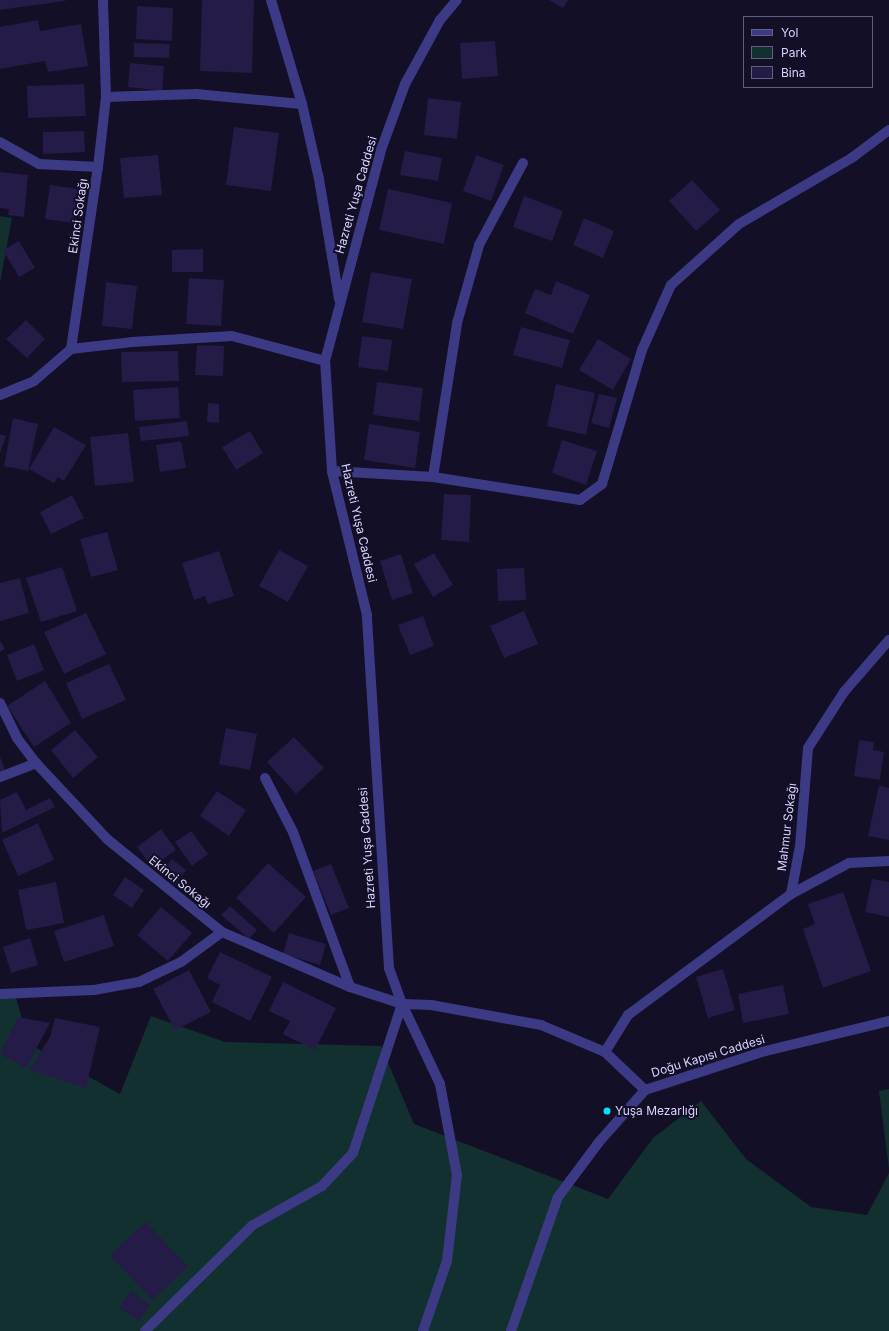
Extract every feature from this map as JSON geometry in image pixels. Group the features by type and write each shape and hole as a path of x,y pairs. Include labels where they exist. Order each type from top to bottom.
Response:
{"street":[{"name":"Ekinci Sokağı","path":"71,349 98,167 106,97 103,0"},
{"path":"271,0 302,104 319,179 339,303"},
{"name":"Hazreti Yuşa Caddesi","path":"423,1331 447,1261 457,1175 440,1084 402,1004 389,968 367,615 332,471 325,361 339,303 381,150 405,84 440,20 457,0"},
{"path":"106,97 196,94 302,104"},
{"path":"332,471 433,477 580,500 602,484 642,350 671,285 739,224 853,157 889,130"},
{"path":"0,142 39,164 98,167"},
{"path":"433,477 457,323 479,245 523,163"},
{"path":"0,395 34,382 71,349 132,342 232,336 325,361"},
{"name":"Mahmur Sokağı","path":"791,894 800,846 808,748 844,692 889,640"},
{"name":"Ekinci Sokağı","path":"0,703 17,738 36,763 107,839 222,932 350,987 402,1004"},
{"path":"0,777 36,763"},
{"path":"265,778 293,832 350,987"},
{"path":"605,1052 628,1015 791,894 850,863 889,862"},
{"path":"0,994 94,990 139,982 182,962 222,932"},
{"path":"145,1331 253,1225 322,1186 353,1153 402,1004 431,1005 540,1025 605,1052 645,1090"},
{"name":"Doğu Kapısı Caddesi","path":"510,1331 558,1197 599,1142 645,1090 762,1052 889,1021"}],"green space":[{"path":"0,216 12,218 0,283"},
{"path":"15,994 29,1044 120,1094 151,1016 225,1042 381,1046 414,1124 608,1199 653,1138 701,1101 746,1159 811,1207 867,1215 889,1173 889,1331 0,1331 0,998"},
{"path":"889,1089 889,1169 879,1091"}],"building":[{"path":"0,0 65,0 65,1 0,10"},
{"path":"202,0 254,0 252,73 200,71"},
{"path":"549,0 568,0 563,8"},
{"path":"137,6 173,8 172,41 136,39"},
{"path":"38,20 40,31 81,24 88,66 48,72 45,61 0,69 0,27"},
{"path":"495,41 498,76 462,79 460,43"},
{"path":"134,43 170,44 169,58 134,57"},
{"path":"130,63 164,66 162,91 128,87"},
{"path":"84,84 86,116 28,118 27,86"},
{"path":"428,98 461,102 457,139 424,135"},
{"path":"234,127 279,133 271,191 226,185"},
{"path":"84,131 85,152 43,154 43,132"},
{"path":"405,151 442,158 438,181 400,175"},
{"path":"158,155 162,195 124,198 120,158"},
{"path":"476,155 504,165 491,201 463,191"},
{"path":"0,172 28,175 24,217 8,215 9,209 0,208"},
{"path":"692,180 720,210 696,231 669,201"},
{"path":"50,185 78,189 73,223 45,219"},
{"path":"388,189 452,203 444,244 379,230"},
{"path":"524,196 563,211 552,241 513,227"},
{"path":"584,218 614,231 603,258 573,245"},
{"path":"19,241 35,268 19,277 3,250"},
{"path":"203,249 203,272 172,272 172,250"},
{"path":"371,272 412,279 403,329 362,322"},
{"path":"189,278 224,280 221,326 186,324"},
{"path":"556,281 590,295 573,334 525,313 535,289 551,295"},
{"path":"106,282 137,286 132,329 102,326"},
{"path":"26,320 45,339 27,358 6,339"},
{"path":"521,327 570,340 562,368 513,355"},
{"path":"362,336 392,340 388,371 358,367"},
{"path":"598,339 631,359 613,390 579,370"},
{"path":"197,345 224,346 223,376 195,375"},
{"path":"178,351 179,381 122,382 121,352"},
{"path":"377,382 423,388 419,421 373,415"},
{"path":"556,384 595,393 586,435 547,426"},
{"path":"178,387 180,418 135,421 133,390"},
{"path":"599,394 617,398 609,428 591,423"},
{"path":"208,403 219,404 219,423 207,422"},
{"path":"13,418 38,424 28,471 4,466"},
{"path":"187,421 189,436 141,441 139,427"},
{"path":"369,424 420,432 415,468 364,460"},
{"path":"54,427 86,445 64,481 58,477 54,483 29,469"},
{"path":"250,431 263,453 236,470 222,447"},
{"path":"128,433 134,482 95,486 90,437"},
{"path":"0,434 6,436 0,453"},
{"path":"562,440 597,451 586,485 552,473"},
{"path":"181,441 186,468 160,472 156,445"},
{"path":"444,494 471,495 469,542 441,540"},
{"path":"72,495 84,518 51,534 40,512"},
{"path":"107,532 118,570 91,577 80,539"},
{"path":"279,550 308,566 288,602 259,586"},
{"path":"219,551 234,596 208,604 205,596 194,600 182,563"},
{"path":"434,553 453,585 433,597 414,564"},
{"path":"401,554 413,593 392,600 380,561"},
{"path":"62,567 77,611 41,622 26,578"},
{"path":"524,568 526,600 498,601 497,569"},
{"path":"20,578 29,613 0,621 0,583"},
{"path":"524,611 538,644 504,658 490,626"},
{"path":"86,613 106,654 64,674 44,632"},
{"path":"423,616 434,646 410,655 398,625"},
{"path":"0,640 5,649 0,652"},
{"path":"34,644 44,670 17,681 7,655"},
{"path":"109,664 126,700 82,719 66,683"},
{"path":"45,681 71,723 34,747 7,706"},
{"path":"226,728 257,734 250,770 219,764"},
{"path":"75,730 98,757 73,778 51,750"},
{"path":"294,737 324,768 296,794 267,762"},
{"path":"859,740 874,742 873,750 884,752 880,780 854,776"},
{"path":"0,757 5,770 0,772"},
{"path":"879,785 889,788 889,840 868,836"},
{"path":"217,791 246,810 229,836 200,816"},
{"path":"17,792 26,810 50,798 55,807 2,833 0,800"},
{"path":"38,823 54,860 18,876 2,840"},
{"path":"161,829 176,850 152,867 137,847"},
{"path":"191,831 208,854 192,866 175,842"},
{"path":"172,859 186,870 175,885 161,874"},
{"path":"268,863 306,897 274,933 236,898"},
{"path":"331,864 349,908 331,915 313,871"},
{"path":"125,877 144,890 132,908 113,895"},
{"path":"872,879 889,882 889,917 865,912"},
{"path":"56,882 64,923 26,930 18,890"},
{"path":"843,892 871,971 823,988 803,929 815,924 808,904"},
{"path":"230,906 257,930 249,939 221,915"},
{"path":"161,907 192,933 168,961 137,935"},
{"path":"104,915 114,946 64,962 54,931"},
{"path":"289,933 326,944 320,965 283,954"},
{"path":"30,938 38,965 11,973 3,947"},
{"path":"220,952 272,977 250,1021 212,1002 220,985 207,978"},
{"path":"723,969 735,1010 708,1018 696,977"},
{"path":"189,970 211,1012 175,1030 153,989"},
{"path":"283,982 336,1008 315,1050 283,1034 290,1021 269,1011"},
{"path":"783,985 789,1014 743,1023 738,994"},
{"path":"18,1017 50,1023 26,1068 0,1054"},
{"path":"55,1018 100,1027 86,1088 29,1070 50,1037"},
{"path":"146,1222 188,1267 152,1300 110,1255"},
{"path":"131,1291 150,1304 139,1321 119,1308"}],"place":[{"name":"Yuşa Mezarlığı","path":"607,1111"}]}
